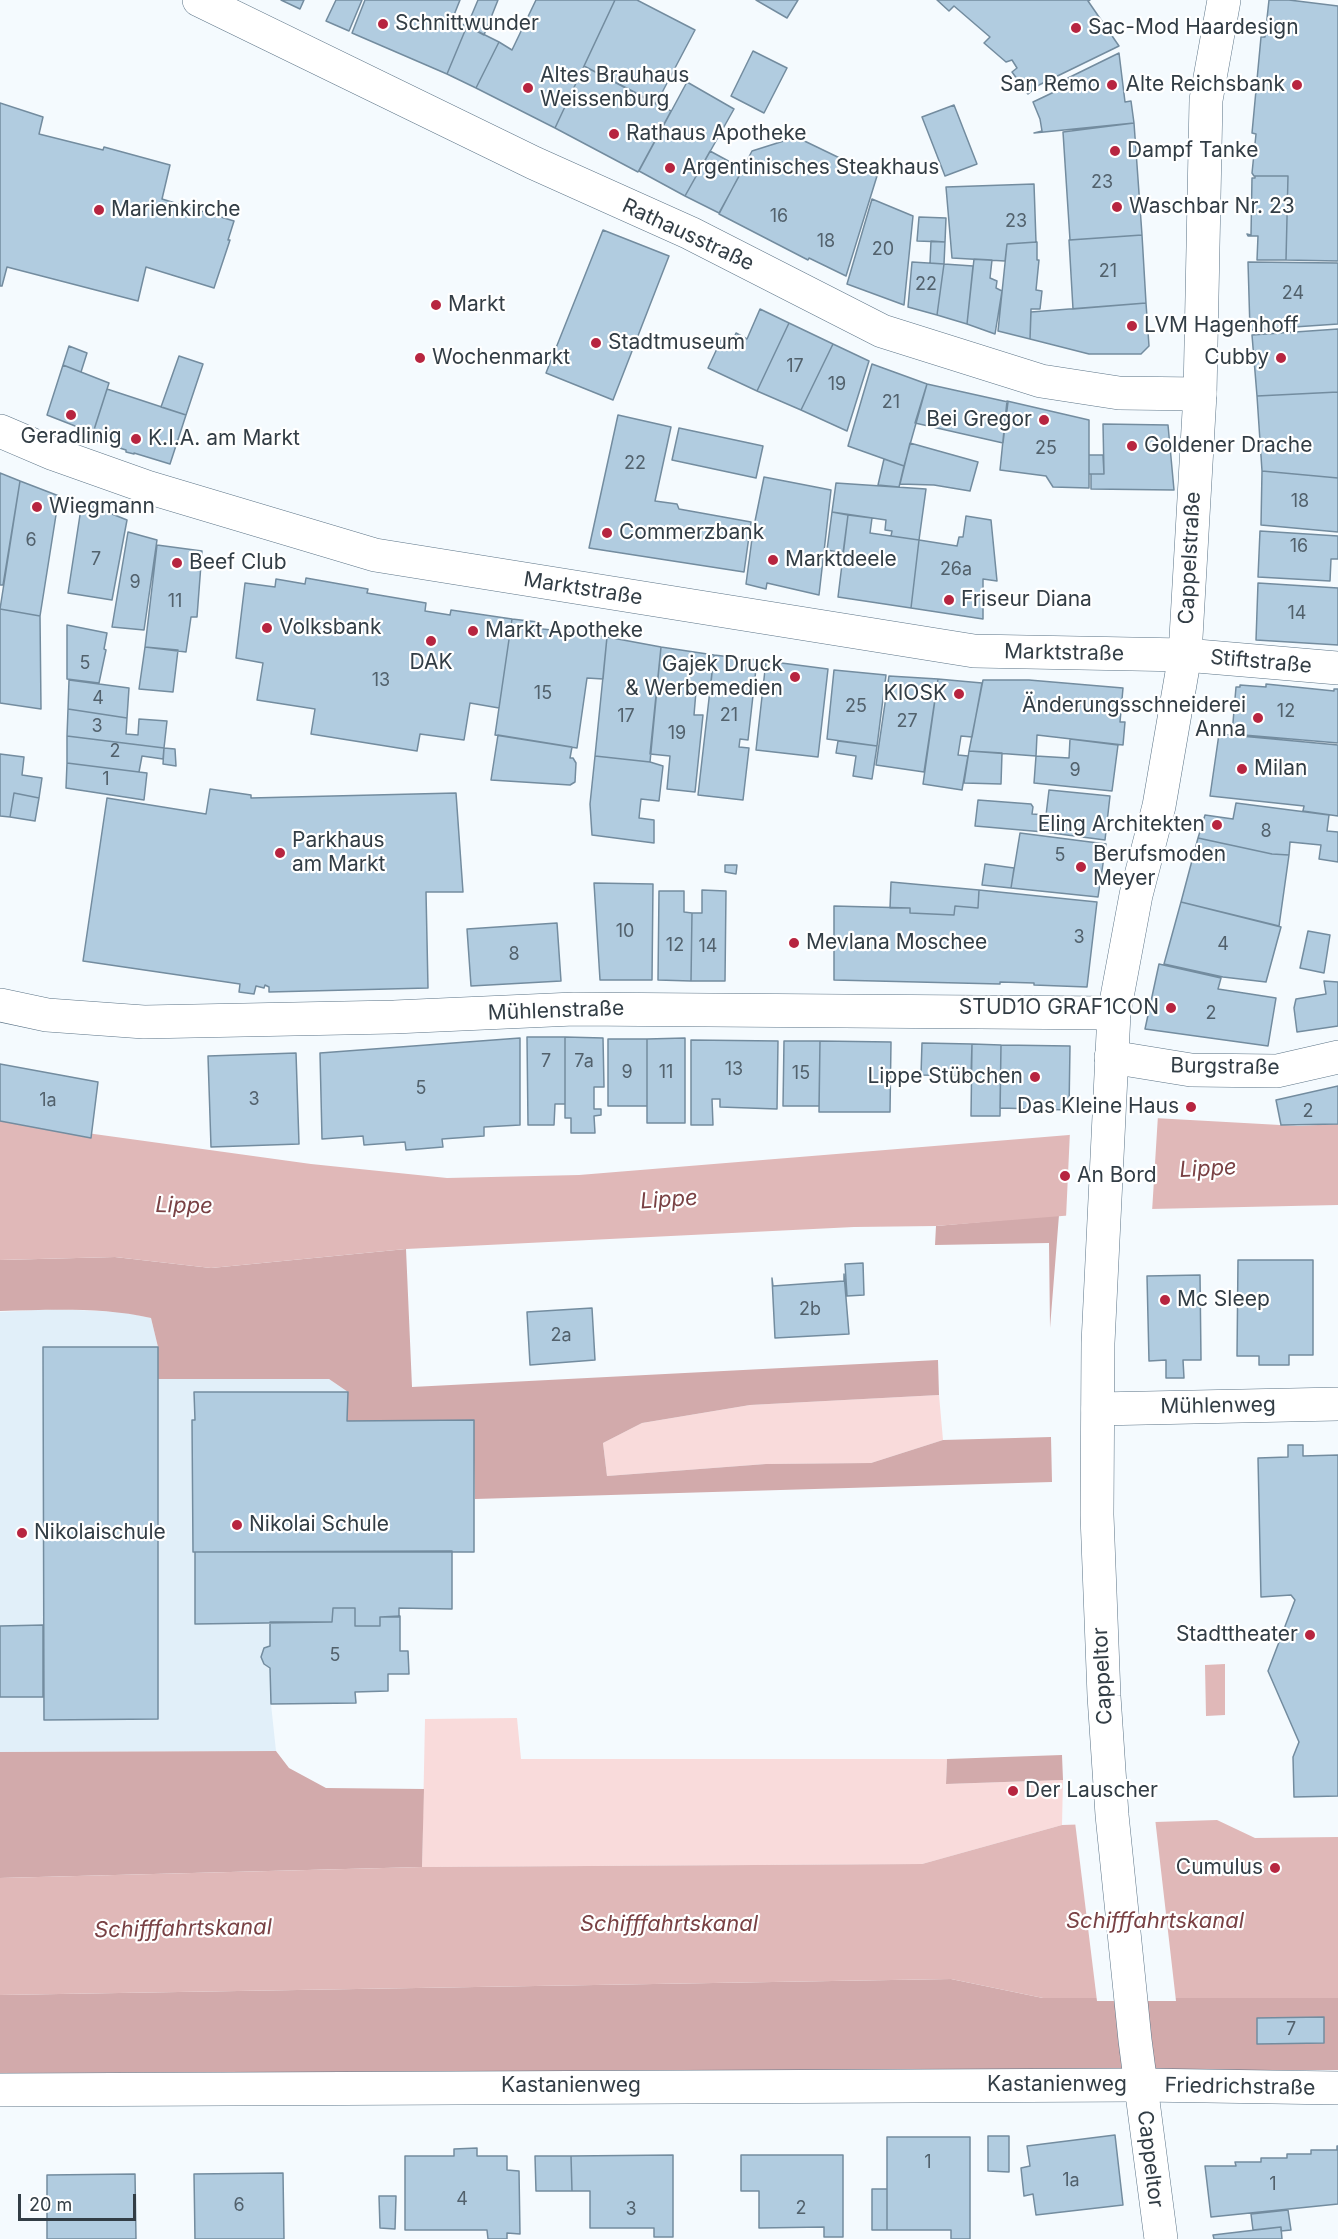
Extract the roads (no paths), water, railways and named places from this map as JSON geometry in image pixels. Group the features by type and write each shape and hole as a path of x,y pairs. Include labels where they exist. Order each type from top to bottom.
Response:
{"street":[{"name":"Rathausstraße","path":"199,0 534,163 690,233 882,331 1041,381 1119,393 1200,394"},
{"name":"Cappelstraße","path":"1109,1110 1114,1013 1136,895 1160,806 1185,656 1200,394 1206,100 1224,0"},
{"name":"Marktstraße","path":"0,431 54,454 147,487 375,555 974,651 1185,656"},
{"name":"Stiftstraße","path":"1185,656 1338,668"},
{"name":"Mühlenstraße","path":"0,1005 47,1015 144,1022 394,1017 574,1009 1114,1013"},
{"name":"Burgstraße","path":"1111,1057 1191,1070 1276,1071 1338,1057"},
{"name":"Cappeltor","path":"1109,1110 1102,1247 1098,1409 1100,1627 1112,1815 1141,2085 1161,2239"},
{"name":"Mühlenweg","path":"1098,1409 1338,1404"},
{"name":"Friedrichstraße","path":"1141,2085 1338,2088"},
{"name":"Kastanienweg","path":"0,2090 1141,2085"}],"water":[{"name":"Lippe","path":"0,1116 94,1134 311,1164 447,1178 579,1175 1069,1135 1154,1118 1298,1126 1338,1124 1338,1205 1150,1209 936,1226 854,1227 406,1249 211,1268 115,1257 0,1260"},
{"path":"1225,1664 1225,1715 1206,1716 1205,1665"},
{"name":"Schifffahrtskanal","path":"1217,1820 1255,1838 1338,1837 1338,1998 1043,1998 951,1979 0,1995 0,1878 422,1867 922,1864 1062,1825"}],"place":[{"name":"Schnittwunder","path":"383,24"},
{"name":"Sac-Mod Haardesign","path":"1076,28"},
{"name":"San Remo","path":"1112,85"},
{"name":"Alte Reichsbank","path":"1297,85"},
{"name":"Altes Brauhaus Weissenburg","path":"528,88"},
{"name":"Rathaus Apotheke","path":"614,134"},
{"name":"Dampf Tanke","path":"1115,151"},
{"name":"Argentinisches Steakhaus","path":"670,168"},
{"name":"Waschbar Nr. 23","path":"1117,207"},
{"name":"Marienkirche","path":"99,210"},
{"name":"Markt","path":"436,305"},
{"name":"LVM Hagenhoff","path":"1132,326"},
{"name":"Stadtmuseum","path":"596,343"},
{"name":"Wochenmarkt","path":"420,358"},
{"name":"Cubby","path":"1281,358"},
{"name":"Geradlinig","path":"71,415"},
{"name":"Bei Gregor","path":"1044,420"},
{"name":"K.I.A. am Markt","path":"136,439"},
{"name":"Goldener Drache","path":"1132,446"},
{"name":"Wiegmann","path":"37,507"},
{"name":"Commerzbank","path":"607,533"},
{"name":"Marktdeele","path":"773,560"},
{"name":"Beef Club","path":"177,563"},
{"name":"Friseur Diana","path":"949,600"},
{"name":"Volksbank","path":"267,628"},
{"name":"Markt Apotheke","path":"473,631"},
{"name":"DAK","path":"431,641"},
{"name":"Gajek Druck & Werbemedien","path":"795,677"},
{"name":"KIOSK","path":"959,694"},
{"name":"Änderungsschneiderei Anna","path":"1258,718"},
{"name":"Milan","path":"1242,769"},
{"name":"Eling Architekten","path":"1217,825"},
{"name":"Parkhaus am Markt","path":"280,853"},
{"name":"Berufsmoden Meyer","path":"1081,867"},
{"name":"Mevlana Moschee","path":"794,943"},
{"name":"STUD1O GRAF1CON","path":"1171,1008"},
{"name":"Lippe Stübchen","path":"1035,1077"},
{"name":"Das Kleine Haus","path":"1191,1107"},
{"name":"An Bord","path":"1065,1176"},
{"name":"Mc Sleep","path":"1165,1300"},
{"name":"Nikolai Schule","path":"237,1525"},
{"name":"Nikolaischule","path":"22,1533"},
{"name":"Stadttheater","path":"1310,1635"},
{"name":"Der Lauscher","path":"1013,1791"},
{"name":"Cumulus","path":"1275,1868"}]}
